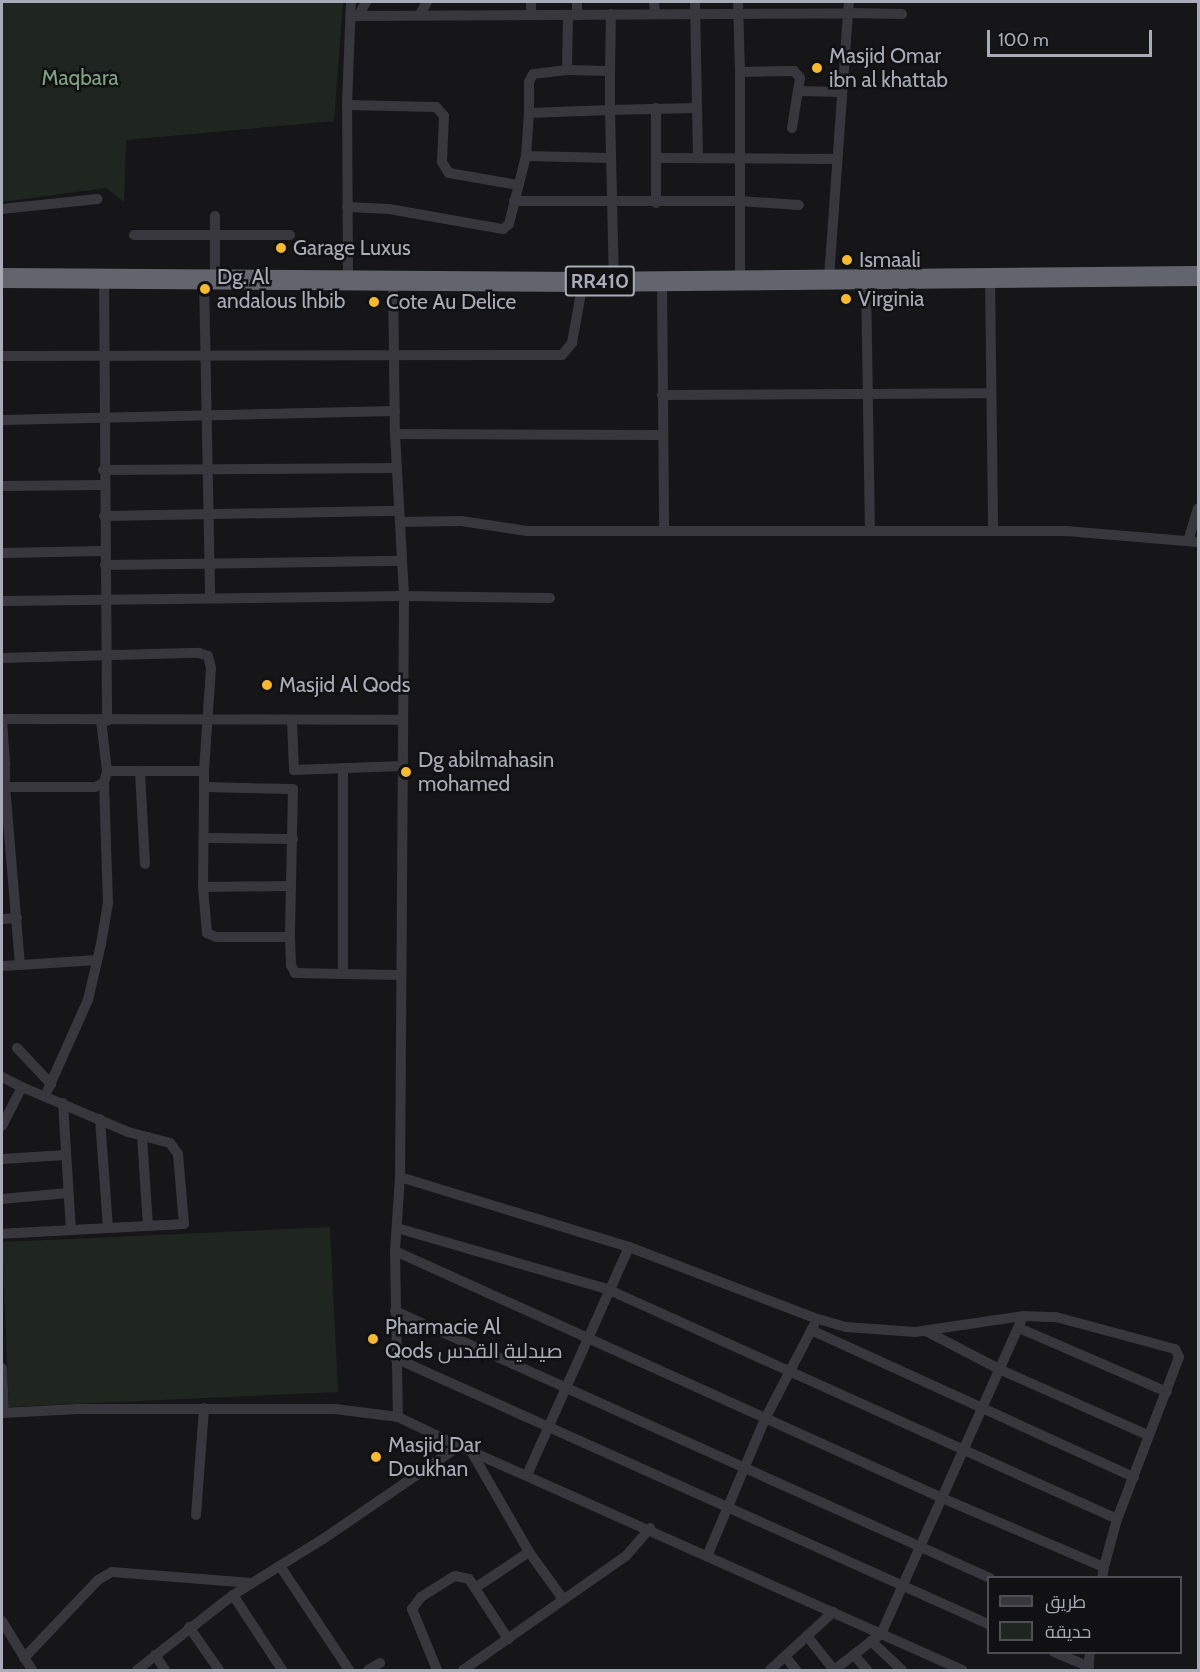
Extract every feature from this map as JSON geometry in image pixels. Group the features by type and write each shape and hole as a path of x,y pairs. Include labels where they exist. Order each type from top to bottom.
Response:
{"highway":[{"name":"RR410","path":"2,278 348,277 583,282 990,276 1198,276"}],"street":[{"path":"348,277 346,105 355,15 351,2"},
{"path":"355,15 366,2"},
{"path":"420,14 427,2"},
{"path":"531,2 531,15"},
{"path":"567,70 573,15 577,2"},
{"path":"654,2 655,14"},
{"path":"695,2 698,158"},
{"path":"829,280 849,2"},
{"path":"355,15 695,14 738,7 902,14"},
{"path":"738,7 740,279"},
{"path":"610,14 611,204 614,280"},
{"path":"346,207 389,209 503,229 509,224 526,156 529,82 533,74 567,70 610,71"},
{"path":"740,72 794,71 800,78 792,128"},
{"path":"798,91 841,92"},
{"path":"346,105 436,107 444,116 442,162 449,173 518,185"},
{"path":"656,108 656,203"},
{"path":"529,113 696,108"},
{"path":"526,156 611,158"},
{"path":"656,158 837,159"},
{"path":"2,209 97,199"},
{"path":"514,201 611,204 739,201 799,205"},
{"path":"210,596 206,517 204,354 215,216"},
{"path":"134,235 290,235"},
{"path":"990,276 993,530"},
{"path":"393,278 395,434 404,596 400,1177 395,1251 395,1358 399,1417"},
{"path":"45,1096 88,1000 108,903 105,783 107,771 104,720 106,655 103,485 104,279"},
{"path":"866,279 870,531"},
{"path":"662,281 664,530"},
{"path":"2,356 204,354 395,358 568,354 583,282"},
{"path":"662,394 991,393"},
{"path":"2,420 395,411"},
{"path":"395,434 662,435"},
{"path":"103,470 397,468"},
{"path":"2,486 103,485"},
{"path":"104,516 399,516 461,521 527,531 1066,531 1193,542 1198,509"},
{"path":"2,553 104,551"},
{"path":"105,565 402,561"},
{"path":"2,601 210,596 550,598"},
{"path":"2,658 205,653 211,668 204,771 205,838 202,887 205,927 210,935 290,937"},
{"path":"20,965 17,918 7,875 2,720 403,720"},
{"path":"292,721 294,770 290,886 291,968 295,973 401,975"},
{"path":"294,770 402,766"},
{"path":"343,768 343,974"},
{"path":"107,771 204,771"},
{"path":"140,772 145,864"},
{"path":"5,787 95,787 105,783"},
{"path":"204,788 293,789"},
{"path":"205,838 293,839"},
{"path":"202,887 290,886"},
{"path":"2,919 17,918"},
{"path":"2,966 97,960"},
{"path":"17,1048 51,1084"},
{"path":"2,1077 176,1149 184,1224 2,1234"},
{"path":"2,1121 22,1087"},
{"path":"63,1103 71,1230"},
{"path":"100,1119 108,1228"},
{"path":"142,1136 148,1226"},
{"path":"2,1159 66,1155"},
{"path":"395,1251 587,1335 765,1419 1103,1572 1117,1519 1179,1357 1175,1349 1056,1317 1023,1317 926,1331 874,1332 818,1319 628,1247 400,1177"},
{"path":"2,1199 68,1193"},
{"path":"397,1228 607,1289 789,1374 1117,1519"},
{"path":"527,1475 607,1289 628,1247"},
{"path":"395,1311 565,1385 743,1470 987,1577"},
{"path":"807,1636 834,1671 881,1634 1023,1317"},
{"path":"708,1554 765,1419 818,1319"},
{"path":"1019,1328 1167,1392"},
{"path":"811,1330 1134,1477"},
{"path":"926,1331 1001,1370 1148,1435"},
{"path":"395,1358 548,1425 727,1509 987,1624"},
{"path":"2,1370 3,1413 204,1408 335,1409 399,1417 459,1446 708,1554 962,1671"},
{"path":"195,1515 204,1408"},
{"path":"137,1671 189,1627 233,1595 459,1446"},
{"path":"471,1451 529,1552 563,1599"},
{"path":"463,1671 626,1556 650,1528"},
{"path":"475,1588 529,1552"},
{"path":"280,1566 349,1671"},
{"path":"24,1658 98,1580 112,1572 252,1583"},
{"path":"437,1671 416,1625 415,1603 455,1575 465,1576 475,1588 508,1639"},
{"path":"233,1595 282,1671"},
{"path":"770,1671 833,1612"},
{"path":"2,1621 32,1671"},
{"path":"189,1627 219,1671"},
{"path":"871,1641 902,1671"},
{"path":"1056,1654 1089,1669 1090,1654"},
{"path":"154,1655 165,1671"},
{"path":"854,1655 867,1671"},
{"path":"785,1656 796,1671"},
{"path":"369,1670 380,1663"}],"green space":[{"name":"Maqbara","path":"2,2 343,2 334,121 126,140 124,202 106,188 2,202"},
{"path":"330,1227 338,1392 9,1407 2,1242"}],"place":[{"name":"Masjid Omar ibn al khattab","path":"817,68"},
{"name":"Garage Luxus","path":"281,248"},
{"name":"Ismaali","path":"847,260"},
{"name":"Dg. Al andalous lhbib","path":"205,289"},
{"name":"Virginia","path":"846,299"},
{"name":"Cote Au Delice","path":"374,302"},
{"name":"Masjid Al Qods","path":"267,685"},
{"name":"Dg abilmahasin mohamed","path":"406,772"},
{"name":"Pharmacie Al Qods صيدلية القدس","path":"373,1339"},
{"name":"Masjid Dar Doukhan","path":"376,1457"}]}
